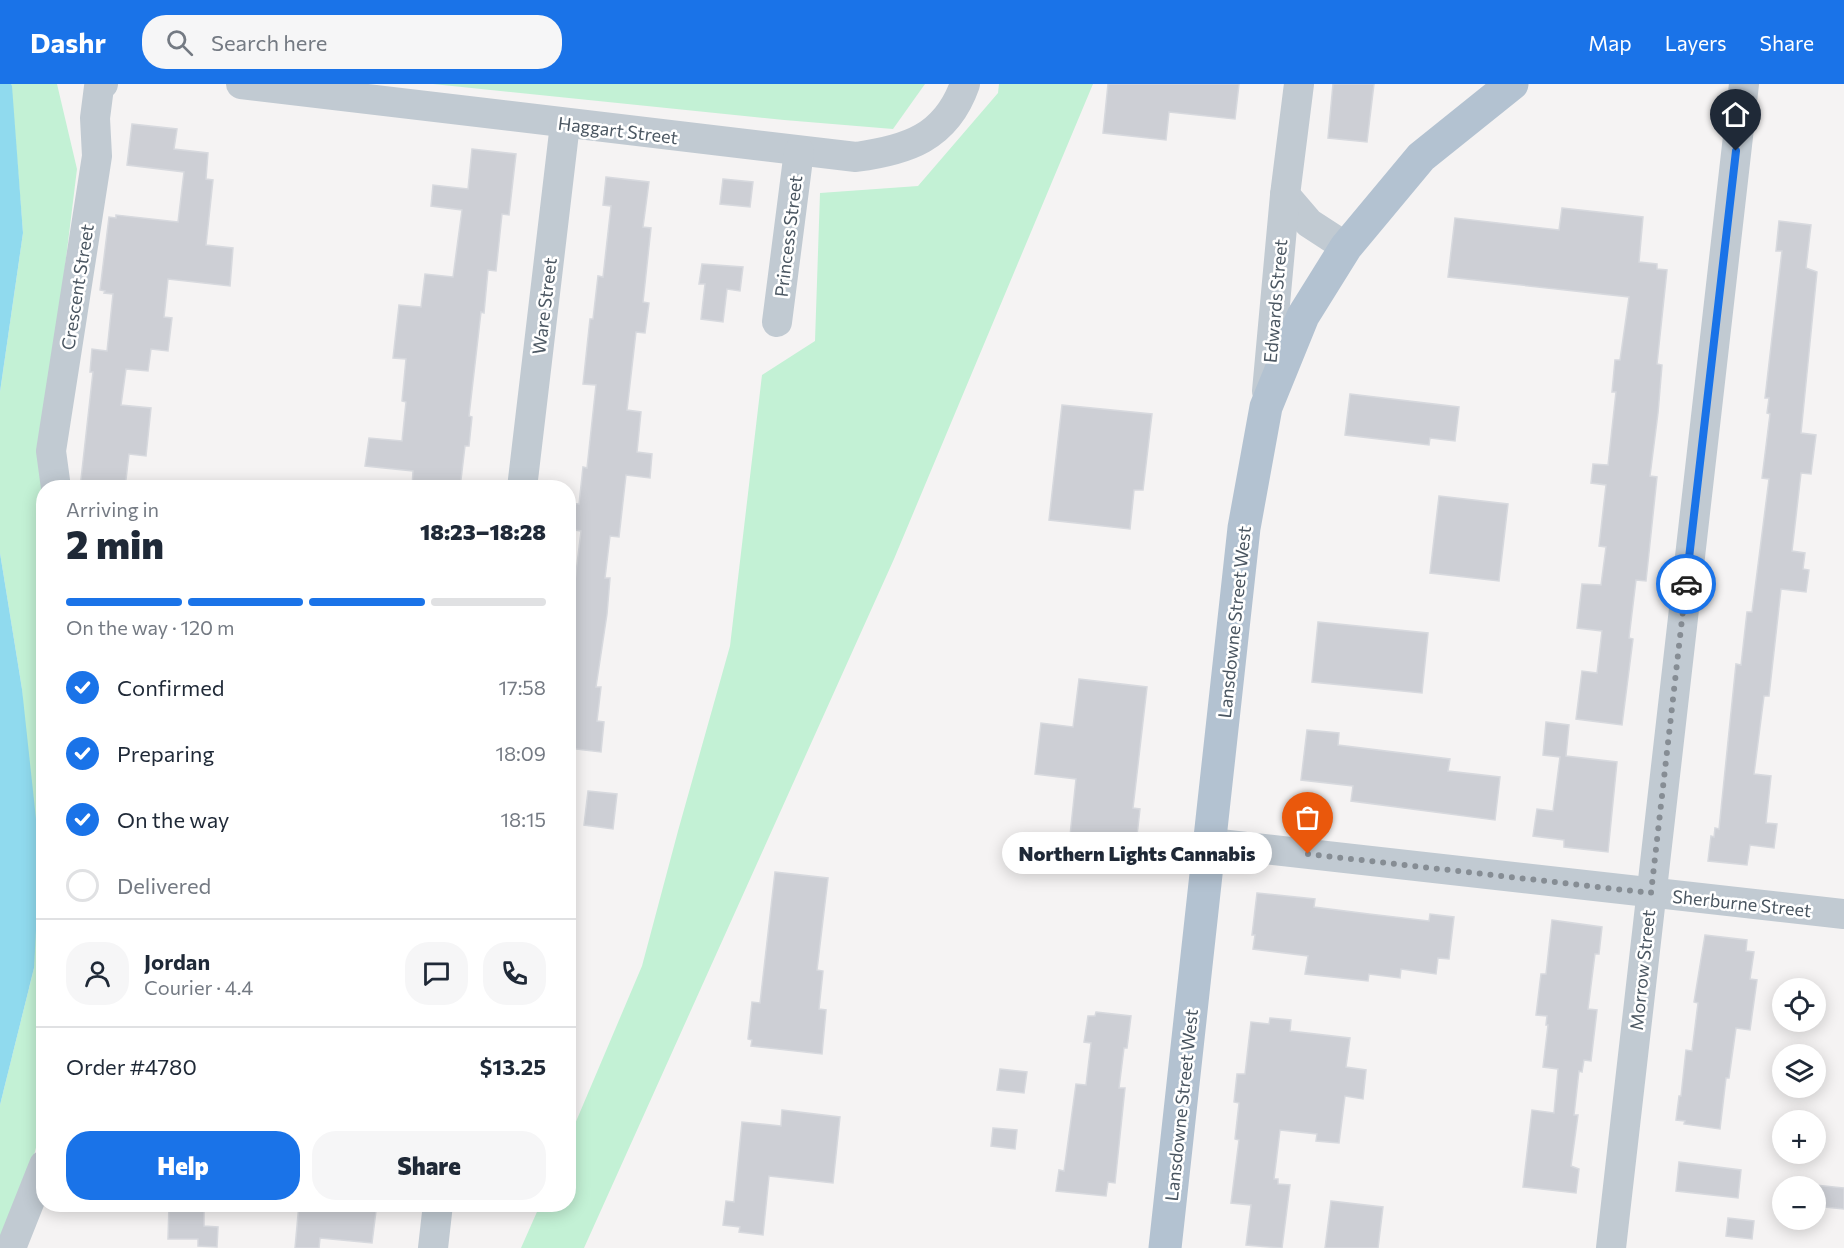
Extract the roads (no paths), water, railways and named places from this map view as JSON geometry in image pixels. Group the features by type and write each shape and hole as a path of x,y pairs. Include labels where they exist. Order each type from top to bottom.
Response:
{"main road":[{"name":"Lansdowne Street West","path":"1166,1248 1244,528 1266,407 1303,316 1346,248 1421,157 1512,84"}],"street":[{"name":"Haggart Street","path":"241,84 856,157 911,146 941,124 953,109 965,84"},
{"name":"Edwards Street","path":"1266,407 1285,195 1299,84"},
{"name":"Morrow Street","path":"1611,1248 1744,84"},
{"name":"Crescent Street","path":"55,480 51,451 97,156 94,118 101,85"},
{"name":"Ware Street","path":"523,480 565,124"},
{"name":"Princess Street","path":"777,322 799,151"},
{"name":"Edwards Street","path":"1285,195 1309,223 1346,248"},
{"name":"Sherburne Street","path":"1211,843 1844,914"},
{"path":"11,1248 36,1185"},
{"path":"433,1248 437,1212"}],"water":[{"path":"0,84 11,84 12,86 23,233 0,392"},
{"path":"0,553 22,689 36,819 36,931 34,968 0,1105"}],"place":[{"name":"Northern Lights Cannabis","path":"1308,854"}]}
